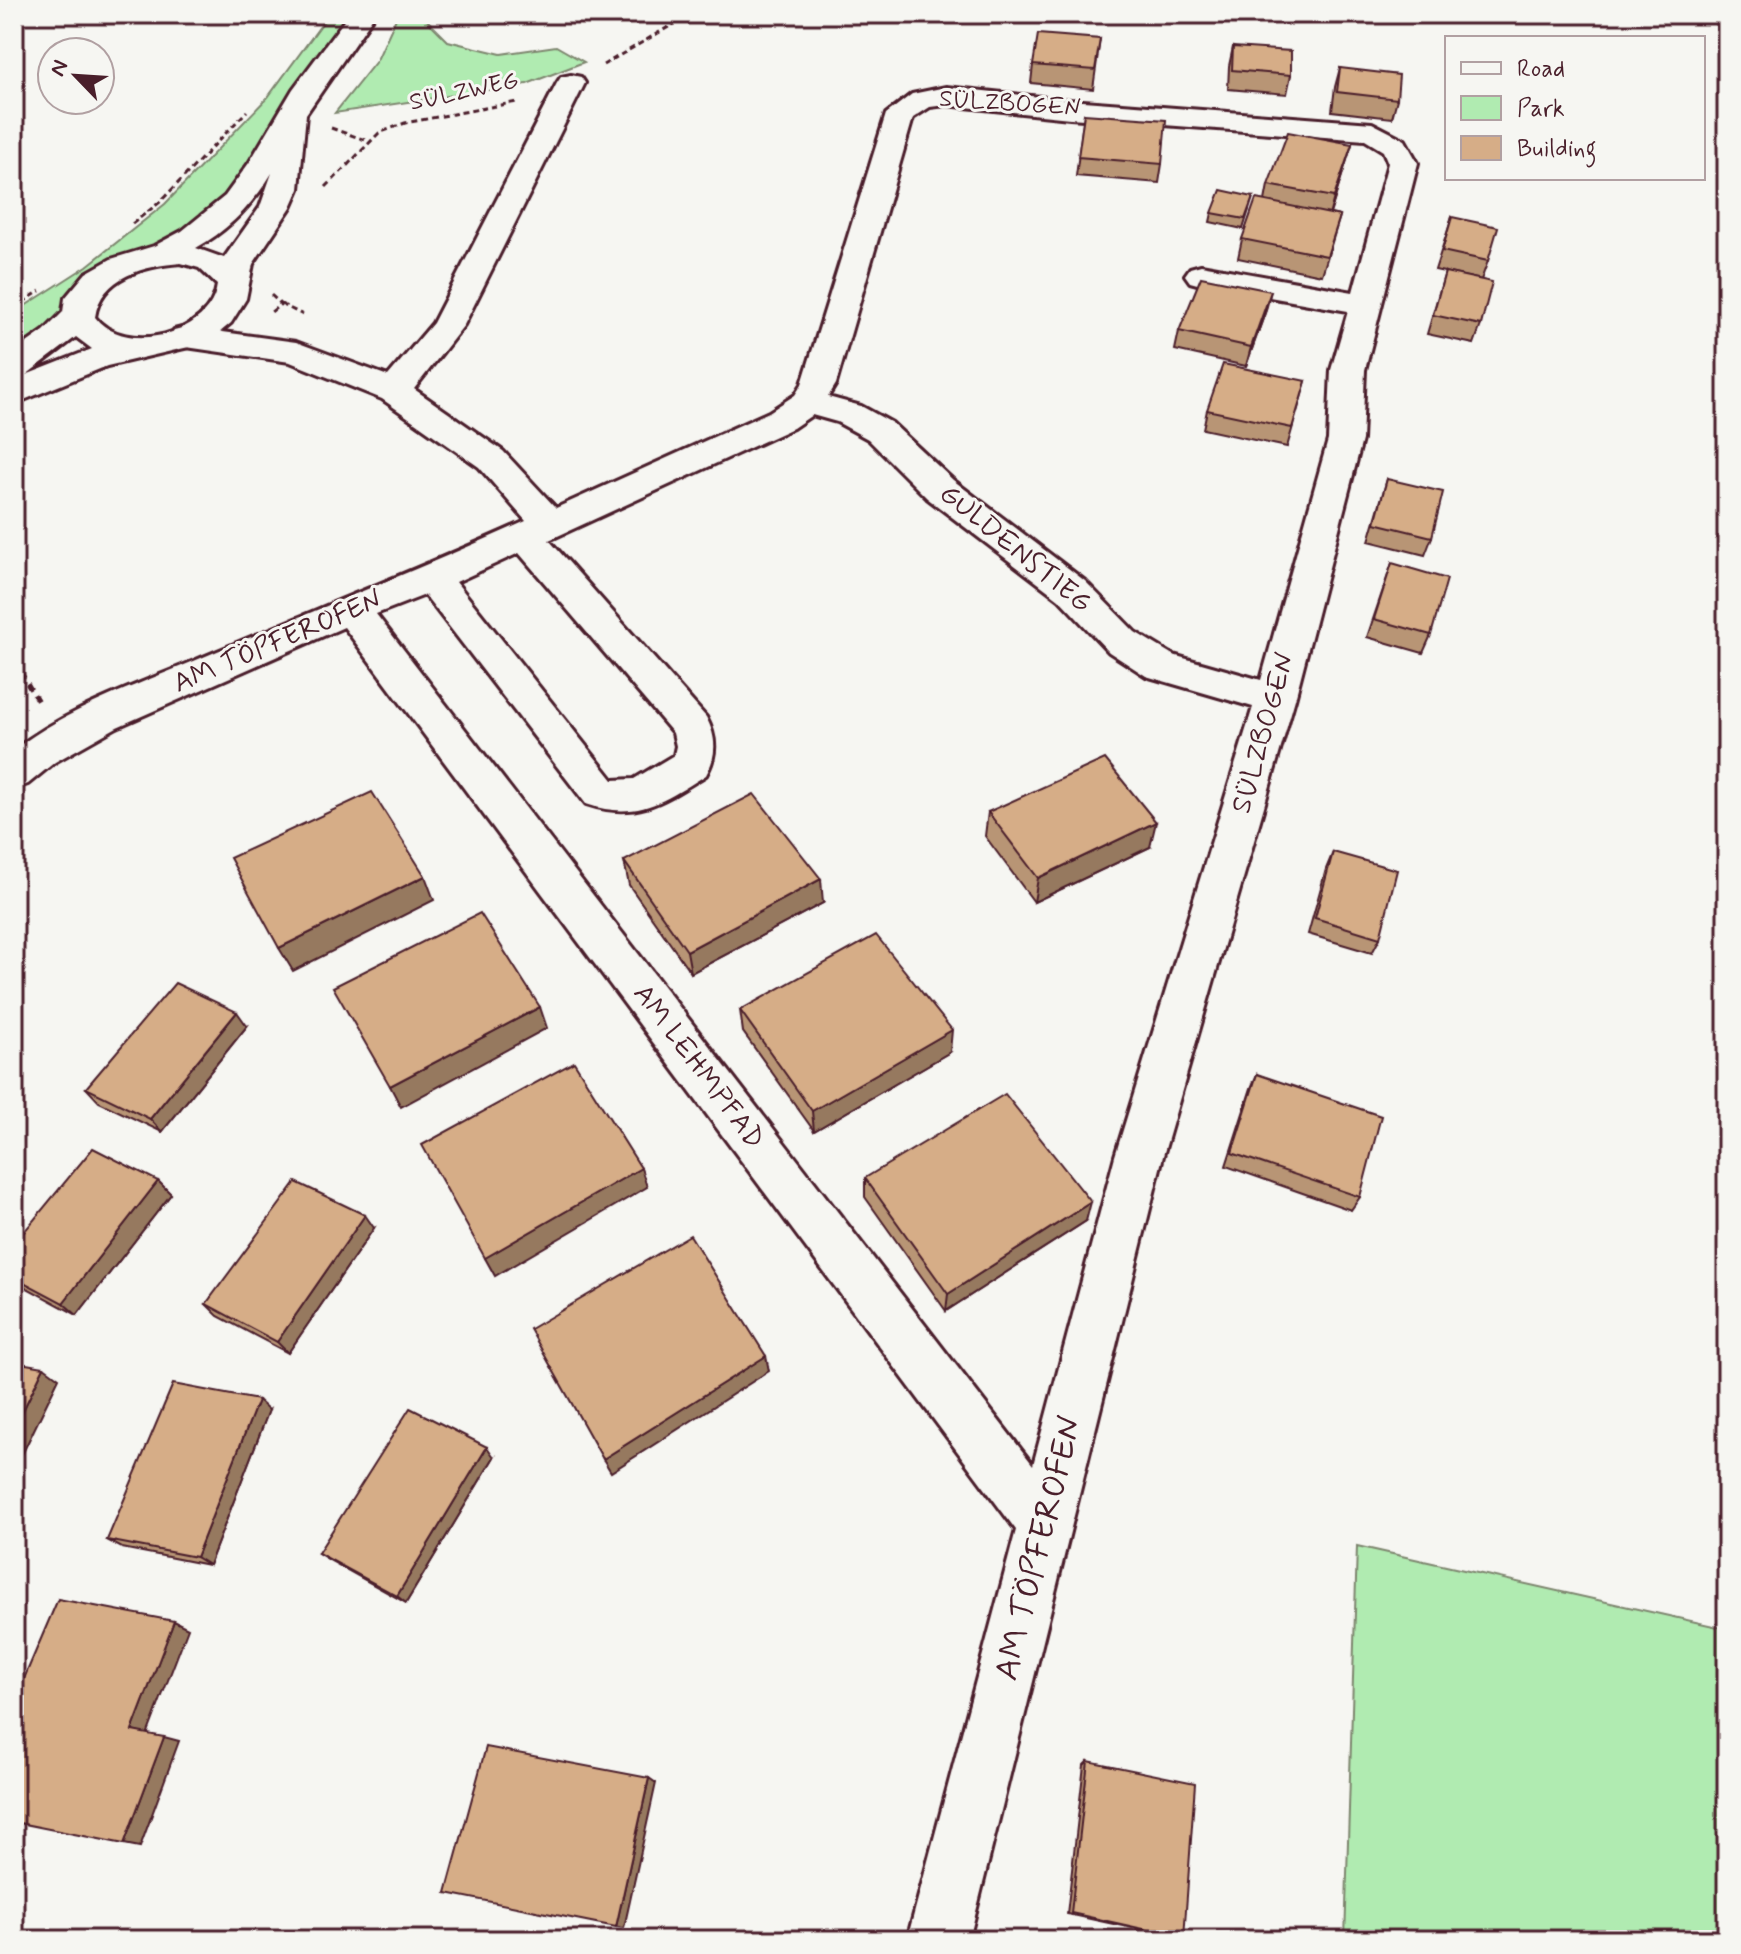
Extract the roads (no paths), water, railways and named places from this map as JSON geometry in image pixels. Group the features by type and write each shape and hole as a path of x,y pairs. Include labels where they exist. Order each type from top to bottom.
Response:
{"street":[{"path":"137,347 96,339 83,329 77,317 78,303 86,289 119,265 163,254 216,223 259,175 292,114 362,14"},
{"path":"394,391 448,325 571,83"},
{"name":"SÜLZBOGEN","path":"807,403 819,384 900,114 922,100 946,96 1070,109 1372,132 1395,146 1403,163 1348,370 1345,440 1275,699 1139,1156"},
{"path":"14,393 95,359 186,337 205,328 230,292 237,264 281,196 292,114"},
{"path":"163,254 207,260 223,269 230,292 296,352"},
{"path":"1201,275 1365,304"},
{"path":"14,368 56,338 77,317"},
{"path":"186,337 296,352 394,391 491,459 538,530 692,728 696,746 692,764 634,798 616,798 600,793 432,578"},
{"name":"AM TÖPFEROFEN","path":"14,773 41,751 103,716 351,609 432,578 781,420 807,403"},
{"name":"GULDENSTIEG","path":"807,403 849,414 880,431 940,489 1072,590 1122,642 1134,650 1160,666 1275,699"},
{"name":"AM LEHMPFAD","path":"351,609 1045,1524"},
{"name":"AM TÖPFEROFEN","path":"938,1940 1139,1156"}]}
